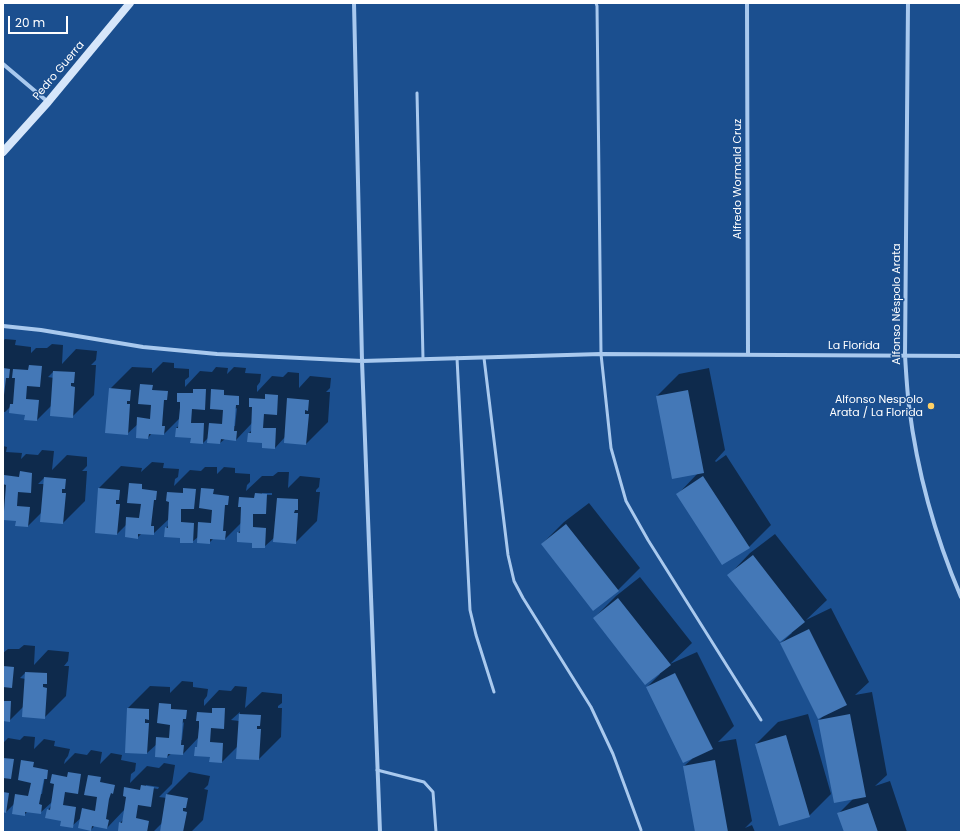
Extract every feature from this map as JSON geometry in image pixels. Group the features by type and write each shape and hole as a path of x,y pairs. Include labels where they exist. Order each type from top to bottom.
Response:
{"street":[{"name":"Pedro Guerra","path":"3,152 48,102 130,3"},
{"path":"354,3 362,361 380,832"},
{"name":"Alfredo Wormald Cruz","path":"747,3 748,354"},
{"name":"Alfonso Néspolo Arata","path":"908,3 905,355 909,406 916,451 926,495 939,538 961,597"},
{"path":"3,64 48,102"},
{"name":"La Florida","path":"3,326 41,330 143,347 216,354 362,361 601,354 961,356"}],"lane":[{"path":"596,3 601,354 611,448 626,501 648,540 762,720"},
{"path":"417,93 423,360"},
{"path":"457,358 470,610 476,635 494,692"},
{"path":"484,358 508,555 514,581 523,598 591,706 612,754 641,830"},
{"path":"377,770 424,782 433,792 436,832"}],"building":[{"path":"29,365 42,366 40,387 27,386 26,399 39,400 37,421 24,420 25,415 9,413 10,404 13,404 15,378 12,378 13,369 28,370"},
{"path":"3,368 10,369 9,378 6,378 4,395 3,395"},
{"path":"53,371 75,372 74,383 71,383 71,386 75,387 73,418 50,416"},
{"path":"140,384 153,385 152,390 168,391 167,400 164,400 162,426 165,426 164,435 149,434 148,439 136,438 137,417 150,419 151,405 138,404"},
{"path":"109,388 131,390 130,401 127,401 127,404 130,404 128,435 105,433"},
{"path":"193,389 206,389 205,410 192,409 191,423 204,423 203,444 190,443 191,438 175,437 176,428 178,428 180,408 180,402 177,402 177,393 193,393"},
{"path":"211,389 224,390 224,395 239,396 239,405 236,405 234,431 237,431 236,441 221,439 220,444 207,443 209,423 222,424 223,410 210,409"},
{"path":"688,390 704,473 672,479 656,396"},
{"path":"265,394 278,395 277,415 264,414 263,428 276,428 275,449 262,448 262,443 247,442 248,433 251,433 252,407 249,407 249,398 265,399"},
{"path":"287,398 309,400 308,411 305,410 305,414 309,414 306,445 284,443"},
{"path":"20,471 32,473 31,493 18,492 17,506 30,507 28,527 15,526 16,521 3,520 6,485 3,484 4,475 19,477"},
{"path":"703,476 750,548 722,565 676,494"},
{"path":"44,477 66,479 65,489 62,489 62,493 66,493 63,524 40,522"},
{"path":"129,483 142,484 142,489 157,491 156,500 154,500 151,526 154,526 154,535 138,534 138,539 125,537 126,517 139,518 141,504 127,503"},
{"path":"98,488 120,490 119,500 116,500 116,504 120,504 117,535 95,533"},
{"path":"183,488 196,489 194,509 181,509 181,522 194,523 193,543 180,543 180,538 164,537 165,527 168,528 169,502 166,501 167,492 183,493"},
{"path":"201,488 214,489 213,494 229,496 228,505 225,505 223,531 226,531 225,540 210,539 210,544 197,543 198,522 211,523 212,510 199,508"},
{"path":"255,493 267,494 266,514 253,514 253,527 266,528 265,548 252,548 252,543 237,542 237,532 240,533 241,507 238,507 239,497 254,498"},
{"path":"277,498 298,499 298,510 295,510 294,513 298,513 296,544 273,542"},
{"path":"566,524 619,591 593,611 541,544"},
{"path":"753,555 805,622 780,642 727,575"},
{"path":"618,598 671,665 645,685 593,618"},
{"path":"809,629 847,705 818,719 780,643"},
{"path":"3,666 14,667 12,688 3,687"},
{"path":"25,672 47,673 47,684 43,684 43,687 47,688 45,719 22,717"},
{"path":"675,673 713,749 683,763 646,687"},
{"path":"3,701 11,701 10,722 3,721"},
{"path":"159,703 171,704 171,709 187,710 186,719 183,719 181,745 184,745 183,755 168,754 167,758 155,757 156,737 169,738 170,725 157,723"},
{"path":"127,708 149,709 149,720 145,719 145,723 149,723 147,754 125,753"},
{"path":"212,708 225,708 224,729 211,728 210,742 223,743 222,763 209,762 210,757 194,756 195,747 197,747 199,727 199,721 196,721 197,712 212,713"},
{"path":"239,714 261,715 260,726 257,726 257,729 261,729 259,760 236,759"},
{"path":"850,714 866,797 834,803 818,720"},
{"path":"786,735 810,817 779,826 755,744"},
{"path":"3,758 14,759 11,779 3,778"},
{"path":"21,760 34,762 33,767 48,770 47,779 44,779 39,804 42,805 41,814 25,812 25,816 12,814 15,794 28,796 31,783 18,780"},
{"path":"715,760 728,832 695,832 683,766"},
{"path":"68,772 81,774 78,794 65,792 63,805 76,807 73,828 60,826 61,821 45,818 47,809 50,810 51,804 54,784 50,783 52,774 67,777"},
{"path":"88,775 101,777 100,782 115,785 113,794 111,793 109,799 106,819 109,820 107,829 92,826 91,831 78,828 82,808 95,811 97,797 84,795"},
{"path":"141,785 154,787 151,807 138,805 136,818 149,821 147,832 118,831 119,822 122,823 126,797 123,796 124,787 140,790"},
{"path":"3,792 9,793 6,813 3,812"},
{"path":"166,794 188,798 186,808 183,808 183,811 187,812 183,832 160,832"},
{"path":"868,803 878,832 844,832 837,813"}],"place":[{"name":"Alfonso Nespolo Arata / La Florida","path":"931,406"}]}
